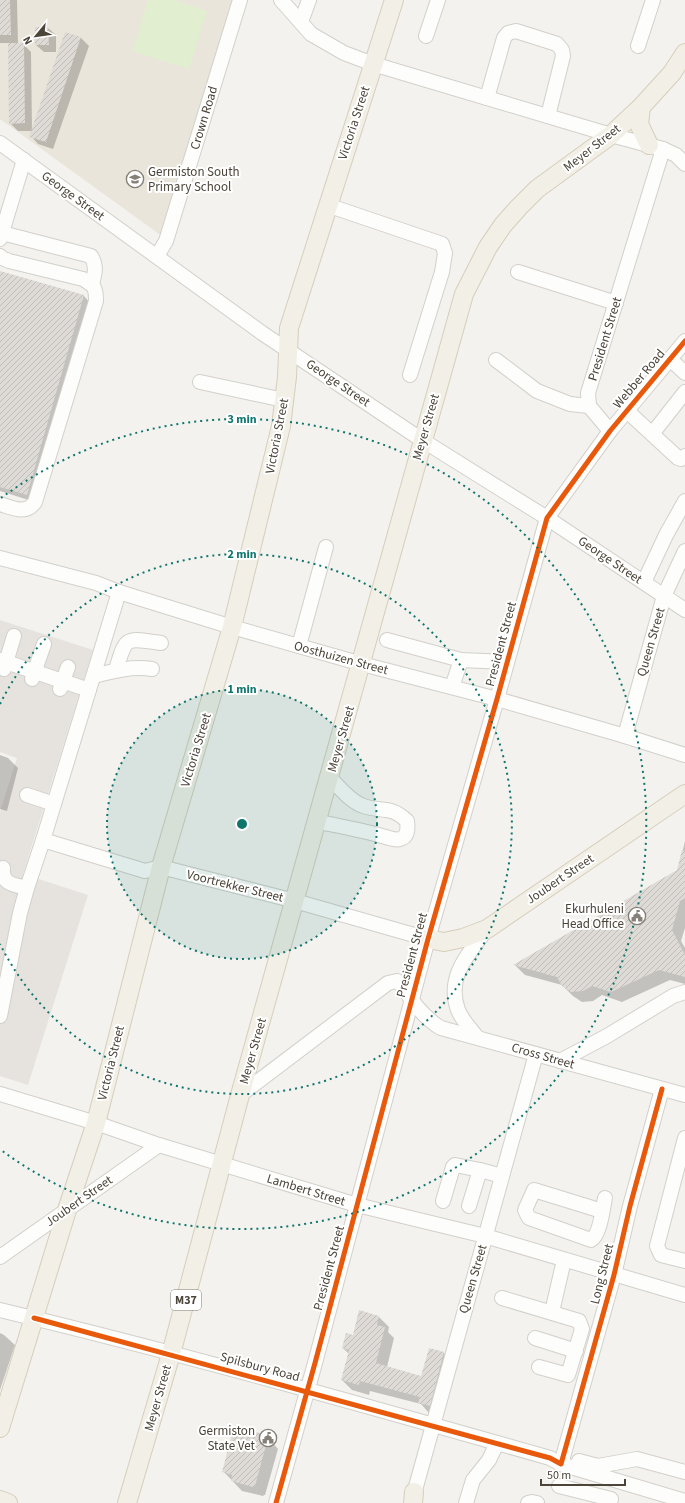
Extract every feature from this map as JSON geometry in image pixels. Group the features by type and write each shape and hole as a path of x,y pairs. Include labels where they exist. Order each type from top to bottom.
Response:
{"main road":[{"name":"Victoria Street","path":"0,1428 67,1210 96,1123 161,867 232,627 281,426 287,377 289,328 327,205 394,0"},
{"name":"Meyer Street","path":"127,1503 171,1354 240,1095 318,822 422,440 464,294 488,247 519,207 537,189 611,135 641,107 672,73 685,53"},
{"path":"641,107 639,124 656,147"},
{"name":"Joubert Street","path":"428,939 444,942 463,938 487,929 685,794"},
{"path":"0,1500 8,1503"}],"street":[{"name":"Crown Road","path":"157,256 166,241 240,0"},
{"path":"281,0 311,34 344,53 373,64 656,147 676,156 685,164"},
{"path":"301,22 309,0"},
{"path":"426,36 438,0"},
{"path":"638,46 653,0"},
{"path":"487,98 504,38 508,33 516,31 557,44 562,50 563,56 548,116"},
{"name":"George Street","path":"0,143 262,333 288,348 422,440 547,518 685,610"},
{"name":"President Street","path":"589,406 588,393 616,303 656,147"},
{"path":"24,160 1,236 91,256 95,262 96,270 92,284"},
{"path":"327,205 442,244 445,253 442,272 410,375"},
{"path":"0,256 9,260 83,279 92,284 96,291 96,302 35,502 32,508 27,510 0,504"},
{"path":"518,272 616,303"},
{"name":"Webber Road","path":"610,431 685,341"},
{"path":"670,359 685,373"},
{"path":"496,360 537,391 570,404 589,406 610,431"},
{"path":"200,382 284,400"},
{"path":"652,434 685,392"},
{"path":"627,411 678,458 681,459 685,456"},
{"name":"President Street","path":"276,1503 411,999 547,518 610,431"},
{"path":"644,582 666,535 685,501"},
{"path":"299,646 326,547"},
{"name":"Queen Street","path":"625,736 664,596 685,551"},
{"name":"Oosthuizen Street","path":"0,558 96,583 119,592 232,627 362,664 497,699 625,736 684,756"},
{"path":"0,1016 20,913 27,888 119,592"},
{"path":"14,636 3,664 62,685 89,690"},
{"path":"116,670 122,649 128,641 137,639 161,643"},
{"path":"387,640 461,660 507,662"},
{"path":"34,676 44,644"},
{"path":"452,687 461,660"},
{"path":"62,685 68,667"},
{"path":"94,676 116,670 141,667 152,669"},
{"path":"318,822 373,833 396,840 405,836 408,828 407,821 397,812 362,805 353,801 330,778"},
{"path":"28,795 54,804"},
{"name":"Voortrekker Street","path":"43,840 145,871 161,867 295,901 428,939"},
{"path":"3,868 2,874 10,884 27,888"},
{"path":"476,1036 459,1012 454,996 456,978 463,962 487,929"},
{"path":"240,1095 388,983 397,981 401,984 411,999"},
{"path":"560,1061 607,1036 673,996 685,992"},
{"name":"Cross Street","path":"411,999 434,1024 441,1028 476,1036 560,1061 685,1095"},
{"name":"Queen Street","path":"413,1499 432,1425 536,1054"},
{"name":"Long Street","path":"558,1460 614,1275 630,1206 662,1089"},
{"name":"Lambert Street","path":"0,1094 357,1205 485,1236 685,1295"},
{"path":"685,1138 657,1246 661,1255 685,1261"},
{"name":"Joubert Street","path":"0,1257 159,1144"},
{"path":"443,1201 453,1167 455,1165 502,1176"},
{"path":"469,1206 480,1170"},
{"path":"534,1190 604,1204 597,1235 591,1240 529,1218 525,1210 534,1190"},
{"path":"552,1312 564,1260"},
{"path":"502,1298 579,1321 582,1330 568,1375 539,1367"},
{"name":"Spilsbury Road","path":"0,1310 171,1354 558,1460"},
{"path":"535,1338 576,1351"},
{"path":"466,1503 473,1480 489,1460 497,1443"},
{"path":"558,1460 598,1466 637,1459 685,1472"},
{"path":"558,1460 618,1482 685,1501"},
{"path":"559,1486 610,1501 618,1482"},
{"path":"528,1503 537,1503"}],"shaded area":[{"name":"Germiston South Primary School","path":"0,0 247,0 166,239 0,119"},
{"path":"0,620 93,650 23,874 88,895 28,1085 0,1076 0,812 17,758 0,752"}],"green space":[{"path":"148,0 174,0 207,11 189,69 132,51"}],"building":[{"path":"0,0 10,0 11,35 0,35"},
{"path":"35,27 48,27 49,45 35,45"},
{"path":"65,32 81,37 46,142 29,137"},
{"path":"8,43 24,43 25,123 9,124"},
{"path":"0,271 84,295 27,495 0,487"},
{"name":"Ekurhuleni Head Office","path":"682,850 685,851 685,898 680,901 672,930 685,955 685,977 659,970 611,992 592,986 583,991 571,992 562,986 557,977 513,965 677,870"},
{"path":"359,1310 379,1316 377,1325 385,1327 376,1363 421,1376 429,1348 444,1352 430,1406 418,1403 420,1397 360,1381 359,1385 341,1380 349,1350 342,1348 346,1333 353,1335"},
{"path":"238,1427 267,1435 268,1438 255,1486 254,1485 253,1487 231,1481 232,1475 222,1472 233,1430 236,1432"}],"cycle path":[{"path":"276,1503 315,1363 428,939 547,518 610,431 685,341"},
{"path":"34,1318 228,1369 486,1440 550,1458 561,1464 614,1275 630,1206 662,1089"}],"place":[{"name":"Germiston South Primary School","path":"135,179"},
{"name":"Ekurhuleni Head Office","path":"637,916"},
{"name":"Germiston State Vet","path":"268,1438"}]}
